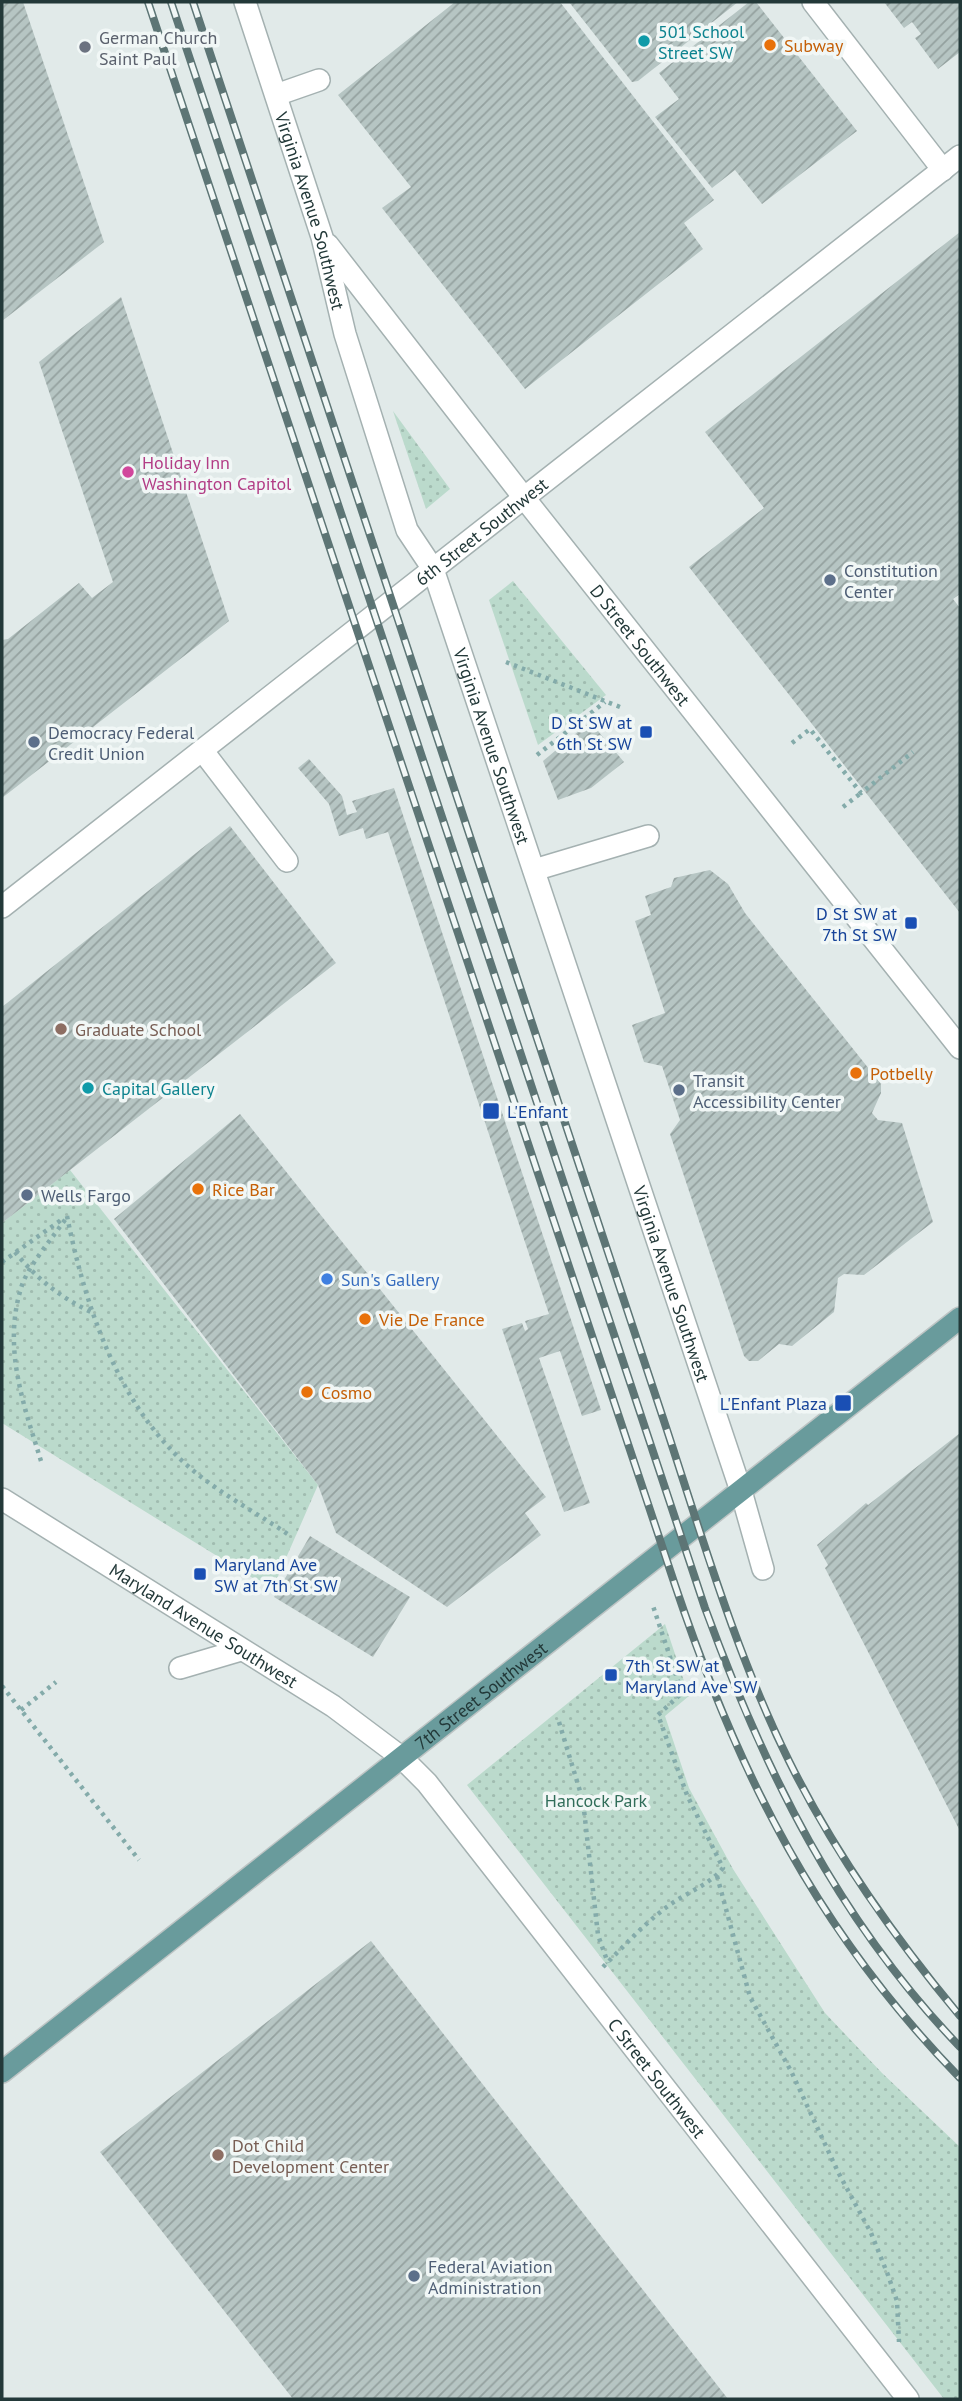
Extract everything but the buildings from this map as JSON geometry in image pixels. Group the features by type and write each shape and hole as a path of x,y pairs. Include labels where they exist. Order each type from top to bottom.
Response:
{"main road":[{"name":"7th Street Southwest","path":"2,2072 960,1318"}],"street":[{"name":"Virginia Avenue Southwest","path":"245,2 322,237 345,334 407,530 433,569 741,1491 763,1569"},
{"path":"813,2 943,170"},
{"path":"276,95 319,80"},
{"name":"6th Street Southwest","path":"2,907 960,156"},
{"name":"D Street Southwest","path":"322,237 525,499 960,1048"},
{"path":"202,750 287,861"},
{"path":"534,870 648,836"},
{"name":"Maryland Avenue Southwest","path":"2,1499 333,1706 401,1757"},
{"path":"180,1668 241,1650"},
{"name":"C Street Southwest","path":"401,1757 444,1805 908,2399"}],"path":[{"path":"506,662 620,707"},
{"path":"537,755 606,702"},
{"path":"792,743 810,729 861,793"},
{"path":"843,807 913,752"},
{"path":"2,1262 67,1216"},
{"path":"41,1461 18,1388 12,1340 22,1283 67,1216"},
{"path":"67,1216 80,1280 112,1363 153,1428 199,1475 289,1535"},
{"path":"15,1252 31,1271 64,1299 92,1312"},
{"path":"586,1986 670,1905 717,1876 723,1868 687,1795 657,1715 681,1693 653,1605"},
{"path":"21,1710 56,1682"},
{"path":"2,1686 139,1860"},
{"path":"559,1722 583,1801 598,1935 608,1963"},
{"path":"717,1876 750,1997 871,2233 888,2275 897,2301 899,2346"}],"green space":[{"path":"393,411 450,489 426,509"},
{"path":"513,581 606,695 538,745 489,600"},
{"path":"70,1170 318,1485 272,1590 2,1423 2,1223"},
{"name":"Hancock Park","path":"665,1624 689,1696 665,1716 689,1788 733,1869 825,2013 882,2073 960,2147 960,2399 944,2399 467,1785"}],"railway":[{"path":"148,2 700,1655 756,1786 788,1848 824,1908 910,2023 960,2078"},
{"path":"171,2 705,1608 728,1669 780,1785 842,1896 877,1948 916,1998 960,2047"},
{"path":"193,2 735,1635 789,1761 826,1829 889,1925 960,2016"}],"place":[{"name":"501 School Street SW","path":"644,41"},
{"name":"Subway","path":"770,45"},
{"name":"German Church Saint Paul","path":"85,47"},
{"name":"Holiday Inn Washington Capitol","path":"128,472"},
{"name":"Constitution Center","path":"830,580"},
{"name":"D St SW at 6th St SW","path":"646,732"},
{"name":"Democracy Federal Credit Union","path":"34,742"},
{"name":"D St SW at 7th St SW","path":"911,923"},
{"name":"Graduate School","path":"61,1029"},
{"name":"Potbelly","path":"856,1073"},
{"name":"Capital Gallery","path":"88,1088"},
{"name":"Transit Accessibility Center","path":"679,1090"},
{"name":"L'Enfant","path":"491,1111"},
{"name":"Rice Bar","path":"198,1189"},
{"name":"Wells Fargo","path":"27,1195"},
{"name":"Sun's Gallery","path":"327,1279"},
{"name":"Vie De France","path":"365,1319"},
{"name":"Cosmo","path":"307,1392"},
{"name":"L'Enfant Plaza","path":"843,1403"},
{"name":"Maryland Ave SW at 7th St SW","path":"200,1574"},
{"name":"7th St SW at Maryland Ave SW","path":"611,1675"},
{"name":"Dot Child Development Center","path":"218,2155"},
{"name":"Federal Aviation Administration","path":"414,2276"}]}
